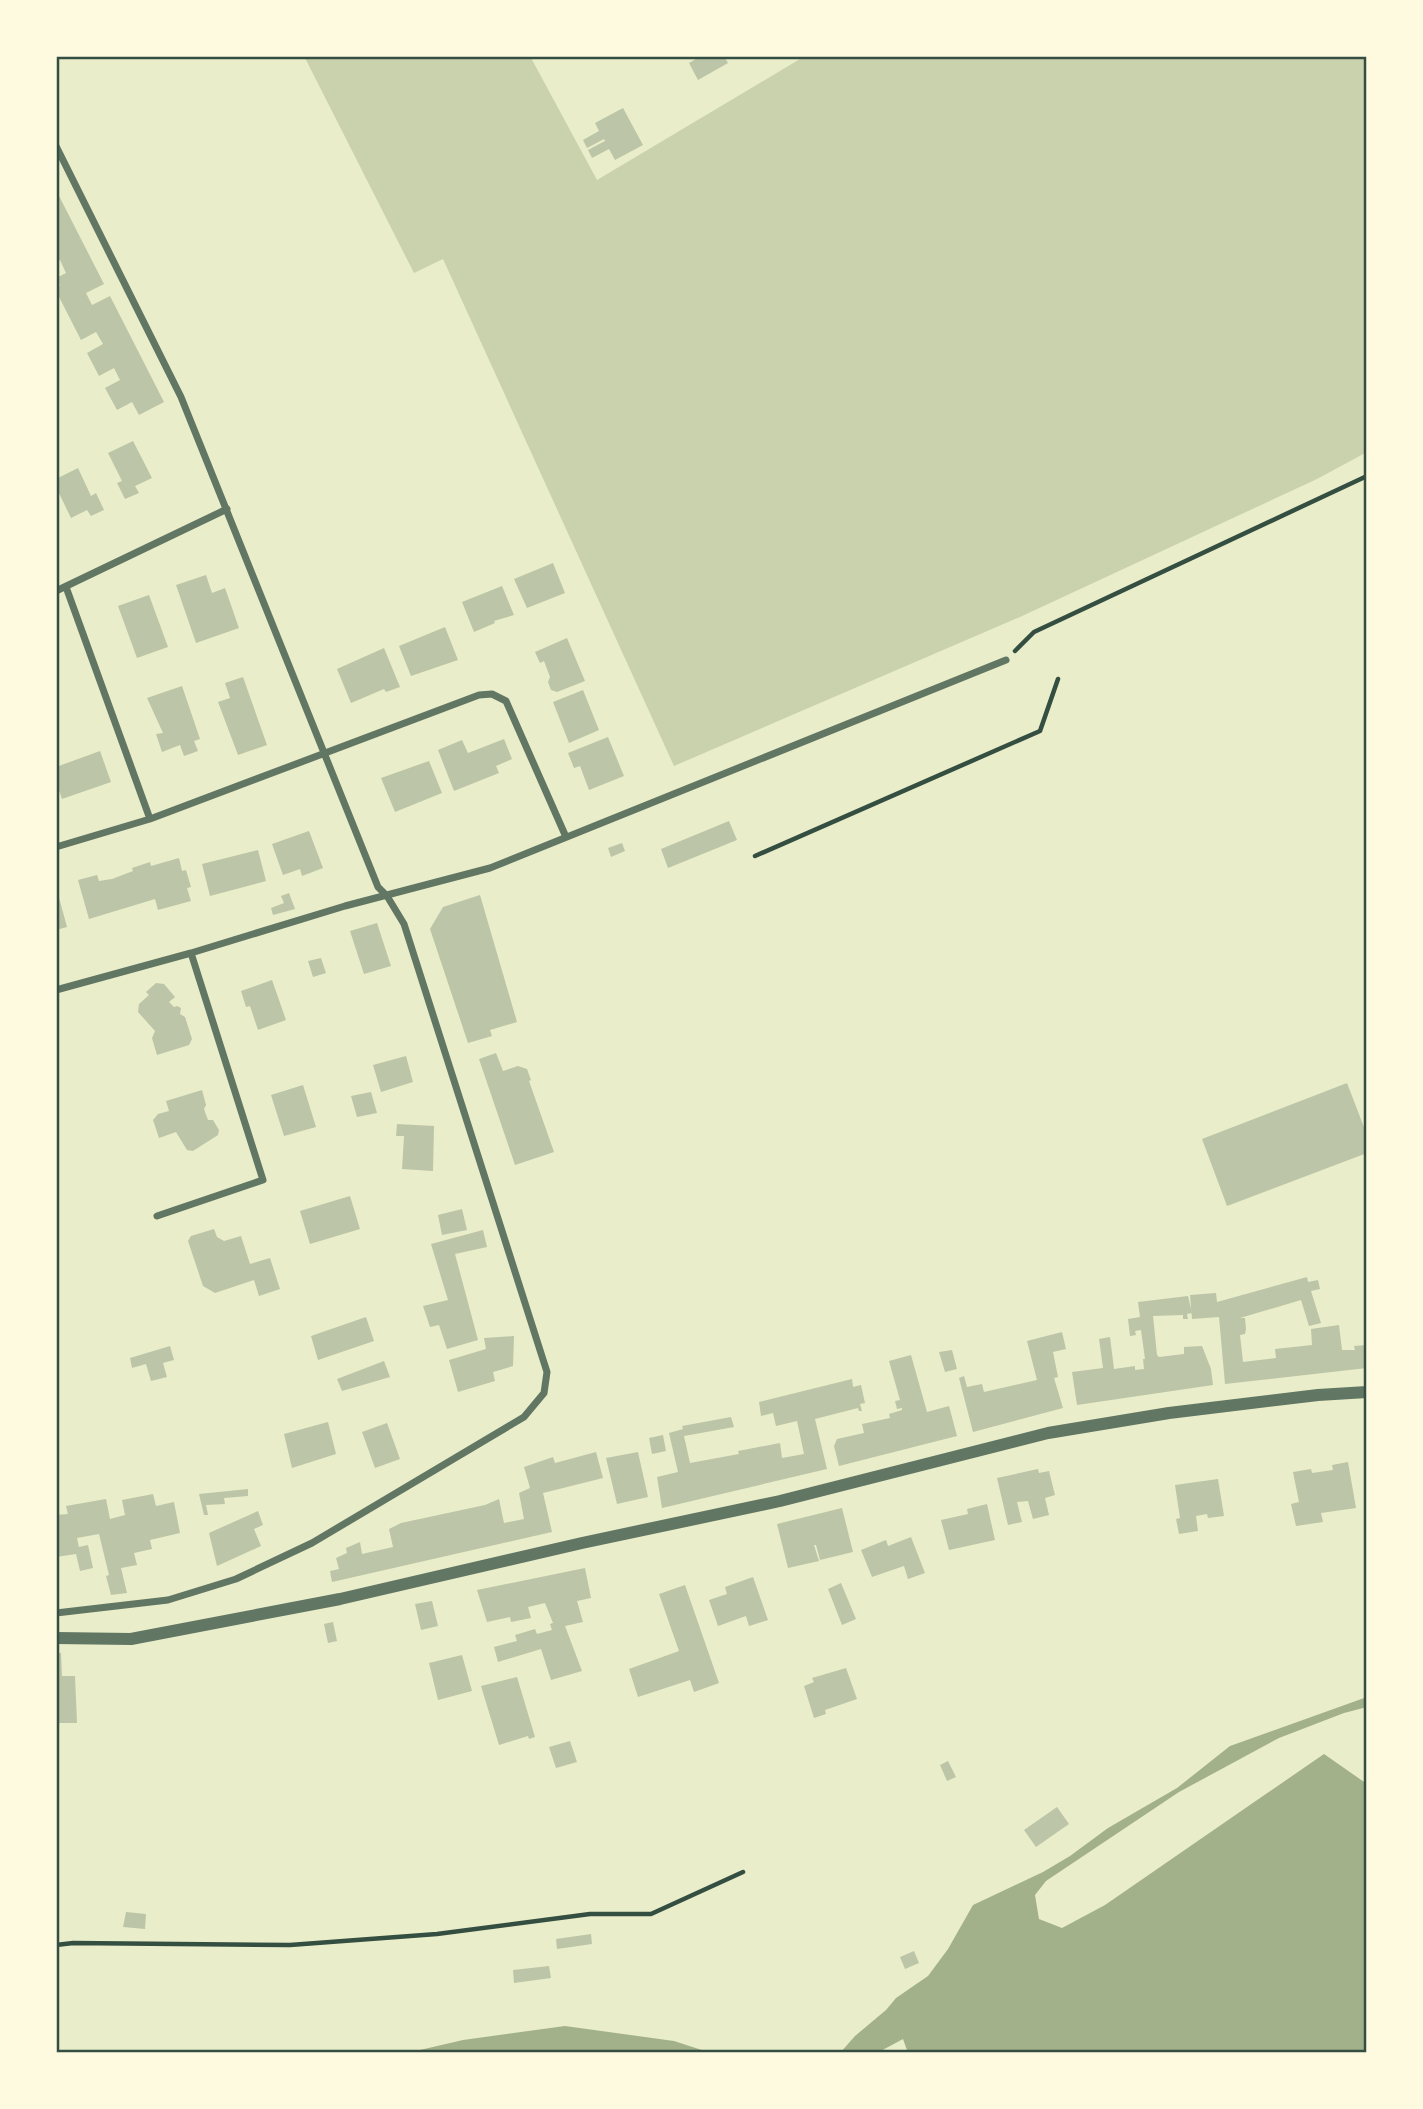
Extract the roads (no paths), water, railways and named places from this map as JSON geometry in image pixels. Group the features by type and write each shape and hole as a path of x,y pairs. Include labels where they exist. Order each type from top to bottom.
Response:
{"street":[{"path":"56,146 181,397 378,887 387,896 404,924 547,1372 544,1393 524,1417 312,1543 236,1579 168,1600 56,1613"},
{"path":"56,591 227,509"},
{"path":"66,587 150,819"},
{"path":"56,990 191,953 345,906 490,868 1006,660"},
{"path":"56,847 150,819 479,695 492,694 506,701 566,837"},
{"path":"157,1216 264,1180 191,953"},
{"path":"56,1638 131,1639 340,1600 582,1543 780,1501 1048,1433 1169,1413 1318,1395 1367,1392"}]}
